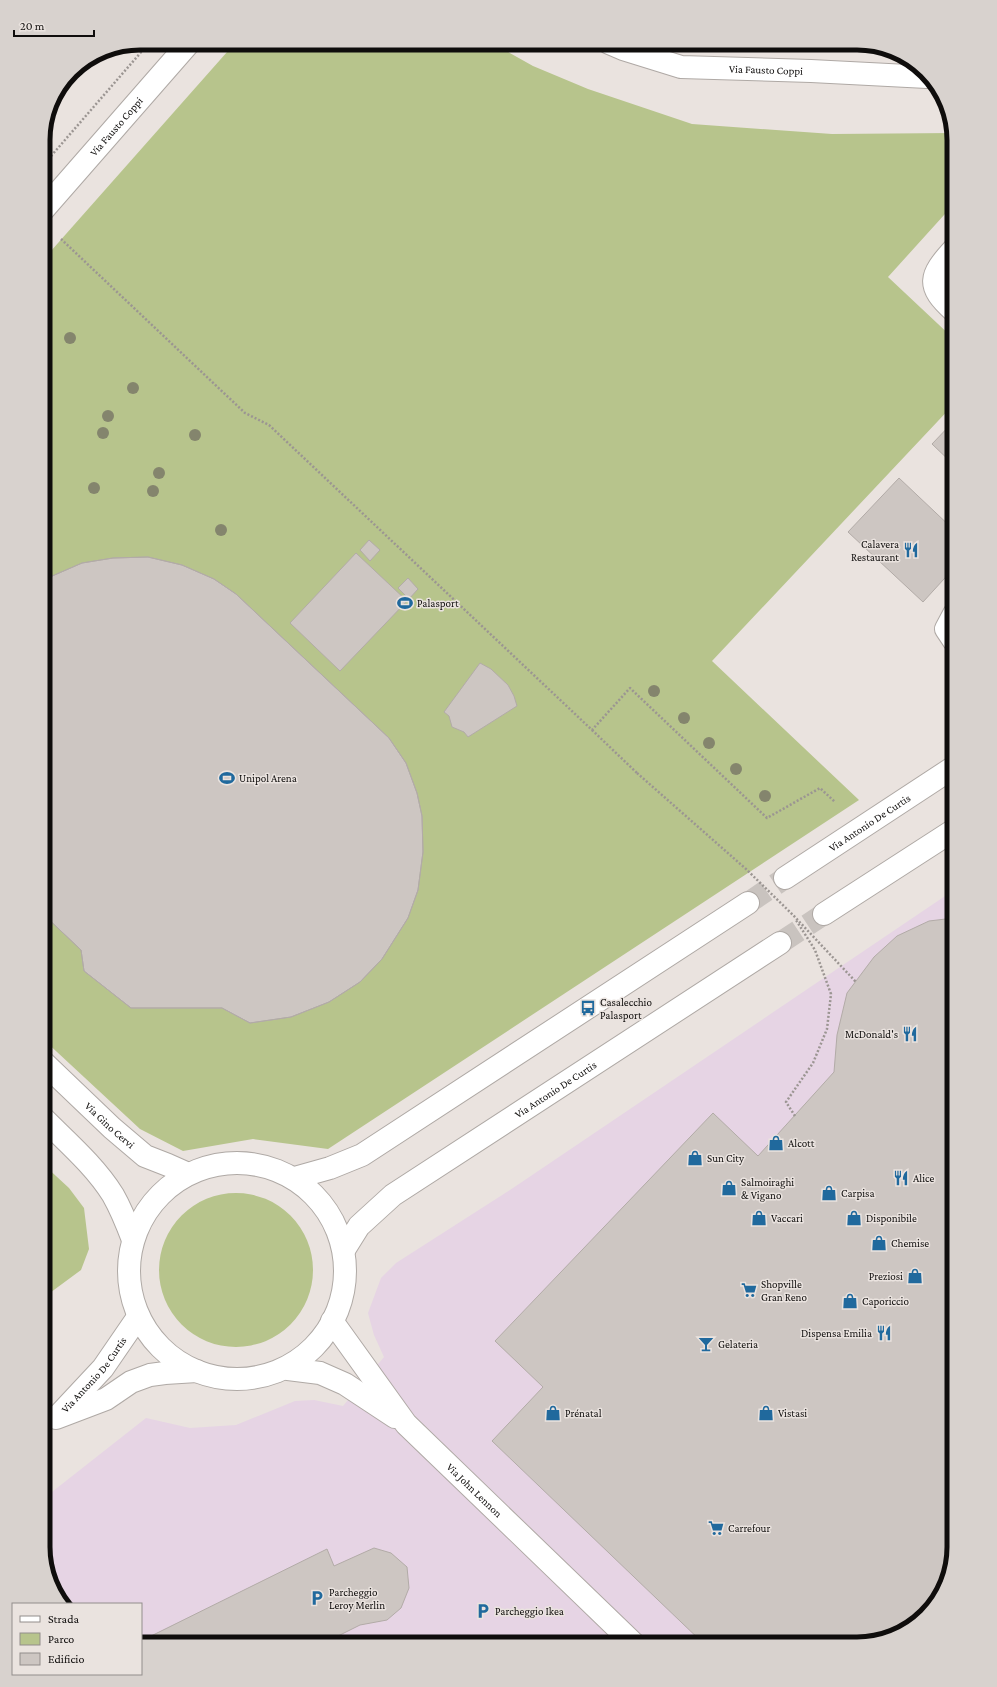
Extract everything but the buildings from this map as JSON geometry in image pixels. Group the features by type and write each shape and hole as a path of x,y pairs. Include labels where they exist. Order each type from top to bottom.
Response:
{"street":[{"name":"Via Fausto Coppi","path":"50,202 183,50"},
{"name":"Via Fausto Coppi","path":"623,50 681,67 811,71 921,77"},
{"path":"947,257 942,262 934,278 935,290 947,305"},
{"name":"Via Antonio De Curtis","path":"785,878 947,772"},
{"path":"824,914 947,835"},
{"path":"298,1177 330,1168 362,1155 748,903"},
{"name":"Via Antonio De Curtis","path":"344,1250 359,1226 393,1194 780,943"},
{"name":"Via Gino Cervi","path":"50,1069 112,1128 145,1156 186,1173"},
{"path":"50,1125 86,1161 112,1194 122,1212 133,1240"},
{"path":"197,1371 172,1357 153,1338 138,1317 130,1294 129,1270 133,1240 146,1213 162,1192 186,1173 241,1164 298,1177 319,1197 334,1222 344,1250 345,1277 340,1304 332,1321 311,1352 288,1369"},
{"name":"Via Antonio De Curtis","path":"50,1421 103,1368 138,1317"},
{"name":"Via John Lennon","path":"332,1321 406,1424 627,1637"},
{"path":"50,1422 106,1399 131,1382 165,1373 197,1371 225,1377 256,1377 288,1369 320,1373 345,1384 406,1424"}],"path":[{"path":"50,156 143,50"},
{"path":"61,240 245,413 269,425 637,773 735,860 793,915 856,982"},
{"path":"592,730 630,688 767,818 820,788 835,802"},
{"path":"793,915 815,950 831,994 827,1028 813,1063 786,1102 795,1116"}],"shaded area":[{"path":"947,895 947,1547 944,1571 938,1587 925,1606 916,1615 892,1630 881,1634 857,1637 142,1637 142,1603 70,1603 59,1587 53,1571 50,1547 50,1493 146,1418 190,1428 236,1425 295,1401 314,1400 343,1406 384,1357 374,1335 368,1313 381,1278 396,1263 513,1188"}],"green space":[{"name":"Palasport","path":"229,50 504,50 533,66 588,89 692,124 832,134 946,133 947,212 888,277 947,332 947,411 712,661 859,800 328,1149 253,1139 183,1151 140,1129 50,1045 50,252"},
{"path":"50,1170 69,1188 84,1208 89,1249 81,1270 50,1293"},
{"path":"228,1193 244,1193 266,1199 291,1215 307,1240 312,1255 312,1285 307,1300 291,1325 279,1334 258,1344 244,1347 228,1347 214,1344 200,1338 187,1330 176,1319 162,1292 159,1278 159,1262 162,1248 168,1234 176,1221 187,1210 214,1196"}],"tunnel":[{"path":"748,903 785,878"},
{"path":"780,943 824,914"}],"place":[{"name":"Calavera Restaurant","path":"911,550"},
{"name":"Palasport","path":"405,603"},
{"name":"Unipol Arena","path":"227,778"},
{"name":"Casalecchio Palasport","path":"588,1008"},
{"name":"McDonald's","path":"910,1034"},
{"name":"Alcott","path":"776,1143"},
{"name":"Sun City","path":"695,1158"},
{"name":"Alice","path":"901,1178"},
{"name":"Salmoiraghi & Vigano","path":"729,1188"},
{"name":"Carpisa","path":"829,1193"},
{"name":"Vaccari","path":"759,1218"},
{"name":"Disponibile","path":"854,1218"},
{"name":"Chemise","path":"879,1243"},
{"name":"Preziosi","path":"915,1276"},
{"name":"Shopville Gran Reno","path":"749,1290"},
{"name":"Caporiccio","path":"850,1301"},
{"name":"Dispensa Emilia","path":"884,1333"},
{"name":"Gelateria","path":"706,1344"},
{"name":"Prénatal","path":"553,1413"},
{"name":"Vistasi","path":"766,1413"},
{"name":"Carrefour","path":"716,1528"},
{"name":"Parcheggio Leroy Merlin","path":"317,1598"},
{"name":"Parcheggio Ikea","path":"483,1611"}]}
